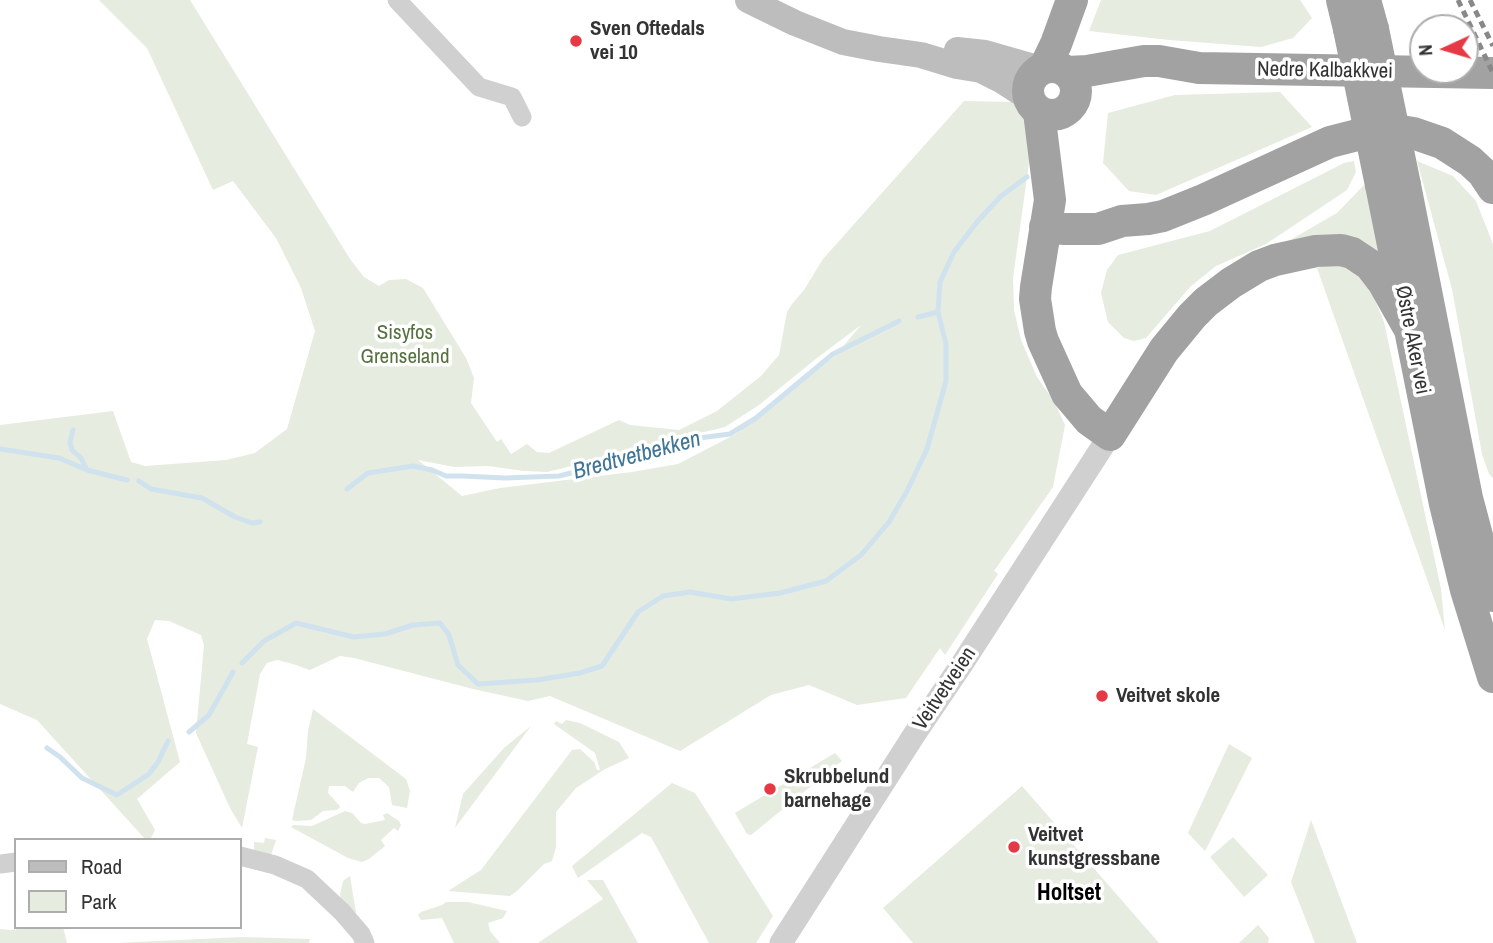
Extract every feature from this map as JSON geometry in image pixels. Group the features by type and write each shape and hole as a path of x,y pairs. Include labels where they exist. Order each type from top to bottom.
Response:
{"highway":[{"path":"1052,69 1056,44 1072,0"},
{"name":"Østre Aker vei","path":"1357,14 1393,185 1477,542 1493,596"},
{"name":"Nedre Kalbakkvei","path":"1052,69 1087,71 1144,61 1160,61 1199,68 1493,74"},
{"name":"Nedre Kalbakkvei","path":"1051,107 1144,76 1161,76 1199,68"},
{"path":"1052,69 1074,80 1077,89 1075,99 1051,107 1028,89 1034,74 1052,69"},
{"path":"1051,107 1048,210 1035,299 1040,331 1055,366 1099,400 1117,425 1164,350 1199,309 1231,283 1275,260 1316,251 1341,250 1352,253 1370,265 1383,282 1410,330"},
{"path":"1048,210 1065,229 1098,229 1122,221 1149,219 1180,210 1314,148 1342,138 1395,130 1413,132 1442,143 1470,160 1493,188"},
{"name":"Østre Aker vei","path":"1393,185 1410,330 1447,515 1466,590 1493,677"},
{"path":"1458,458 1493,503"}],"main road":[{"name":"Nedre Kalbakkvei","path":"748,0 843,42 921,55 981,70 1051,107"},
{"name":"Nedre Kalbakkvei","path":"921,55 958,50 985,52 1052,69"}],"street":[{"path":"397,0 479,87 512,97 522,117"},
{"name":"Veitvetveien","path":"781,943 1117,425"},
{"path":"242,857 275,865 307,879 342,912 366,943"}],"green space":[{"name":"Sisyfos Grenseland","path":"99,0 190,0 350,259 364,277 379,286 389,280 406,279 423,288 466,358 474,378 471,403 497,442 501,439 511,454 527,444 537,452 549,453 619,420 630,425 679,430 717,411 761,376 779,355 787,312 823,259 964,101 1015,102 1033,134 1013,278 1014,310 1021,340 1037,377 1054,401 1065,425 1053,487 994,571 998,574 945,655 940,648 906,698 857,705 809,685 771,695 680,751 550,696 528,701 340,656 310,670 277,660 267,663 260,674 247,744 258,747 242,828 196,733 204,645 201,635 169,621 155,620 147,639 180,762 137,799 155,830 151,838 144,838 37,720 0,704 0,425 113,411 131,462 145,466 226,460 255,453 287,429 315,331 301,288 276,238 233,181 213,190 147,48","holes":["861,325 835,356 736,434 678,464 500,488 462,496 418,460 454,467 488,466 547,472 608,457 628,458 667,445 691,432 725,427 759,405"]},
{"path":"1101,0 1300,0 1312,18 1293,38 1261,47 1169,40 1089,31"},
{"path":"1280,92 1312,127 1156,195 1129,191 1103,163 1108,113 1175,95"},
{"path":"1354,161 1356,172 1347,190 1266,244 1216,266 1190,287 1146,338 1134,341 1124,338 1108,322 1101,293 1107,270 1118,255 1210,231 1344,163"},
{"path":"1417,161 1453,176 1476,201 1493,244 1493,478 1482,454 1452,289"},
{"path":"1365,184 1389,281 1285,243 1337,213"},
{"path":"1335,264 1351,267 1368,283 1384,322 1441,589 1445,630 1317,268"},
{"path":"313,709 406,779 410,791 407,808 392,805 389,787 379,778 368,778 359,783 353,792 345,786 329,786 328,793 340,807 337,810 323,811 311,820 292,820 306,758"},
{"path":"566,720 580,723 619,742 629,758 605,769 576,788 556,812 556,847 552,861 544,864 517,891 510,896 448,891 481,870 572,750 580,749 594,762 597,770 600,770 595,753 554,724 556,721 562,724"},
{"path":"531,726 455,828 463,794 504,748"},
{"path":"1229,744 1252,758 1205,851 1188,833"},
{"path":"835,753 842,761 751,835 747,834 735,813"},
{"path":"672,783 695,793 773,916 756,943 709,943 651,837 642,833 578,878 572,866"},
{"name":"Veitvet kunstgressbane","path":"1022,786 1159,943 913,943 883,908"},
{"path":"345,811 352,813 365,824 385,820 383,815 387,813 401,825 398,831 394,828 381,840 385,846 362,862 348,858 291,827 312,826"},
{"path":"1311,820 1357,943 1315,943 1291,882"},
{"path":"1233,837 1268,875 1244,897 1210,857"},
{"path":"265,838 276,840 270,858 254,851 254,842 264,843"},
{"path":"350,876 356,913 340,895 343,881"},
{"path":"587,880 603,880 638,943 538,943 603,899"},
{"path":"446,902 468,902 507,911 503,918 488,923 490,931 500,943 454,943 442,918 421,920 418,915"},
{"path":"1258,925 1269,938 1268,943 1239,943"},
{"path":"0,929 64,929 67,943 0,943"},
{"path":"242,937 310,939 309,943 117,943"}],"waterway":[{"path":"242,663 264,641 296,623 354,637 385,634 413,625 440,623 449,635 458,665 478,684 537,680 580,673 602,666 638,612 663,596 690,592 731,599 780,593 826,581 861,555 889,522 907,491 927,449 946,381 946,344 938,312 940,282 954,252 977,222 1001,196 1027,177"},
{"name":"Bredtvetbekken","path":"918,317 938,312"},
{"name":"Bredtvetbekken","path":"347,489 368,473 413,466 446,476 559,476 608,464 620,465 645,459 670,451 691,439 730,434 756,418 833,354 899,321"},
{"name":"Bredtvetbekken","path":"73,430 70,442 72,450 81,458 87,470 127,480"},
{"path":"0,449 59,458 87,470"},
{"name":"Bredtvetbekken","path":"139,481 151,489 202,498 235,517 252,523 260,522"},
{"path":"189,732 209,715 233,672"},
{"path":"47,748 82,778 117,795 149,774 168,741"}],"railway":[{"path":"1458,0 1493,73"},
{"path":"1470,0 1493,46"}],"place":[{"name":"Sven Oftedals vei 10","path":"576,41"},
{"name":"Veitvet skole","path":"1102,696"},
{"name":"Skrubbelund barnehage","path":"770,789"},
{"name":"Veitvet kunstgressbane","path":"1014,847"}],"district":[{"name":"Holtset","path":"1069,894"}]}
